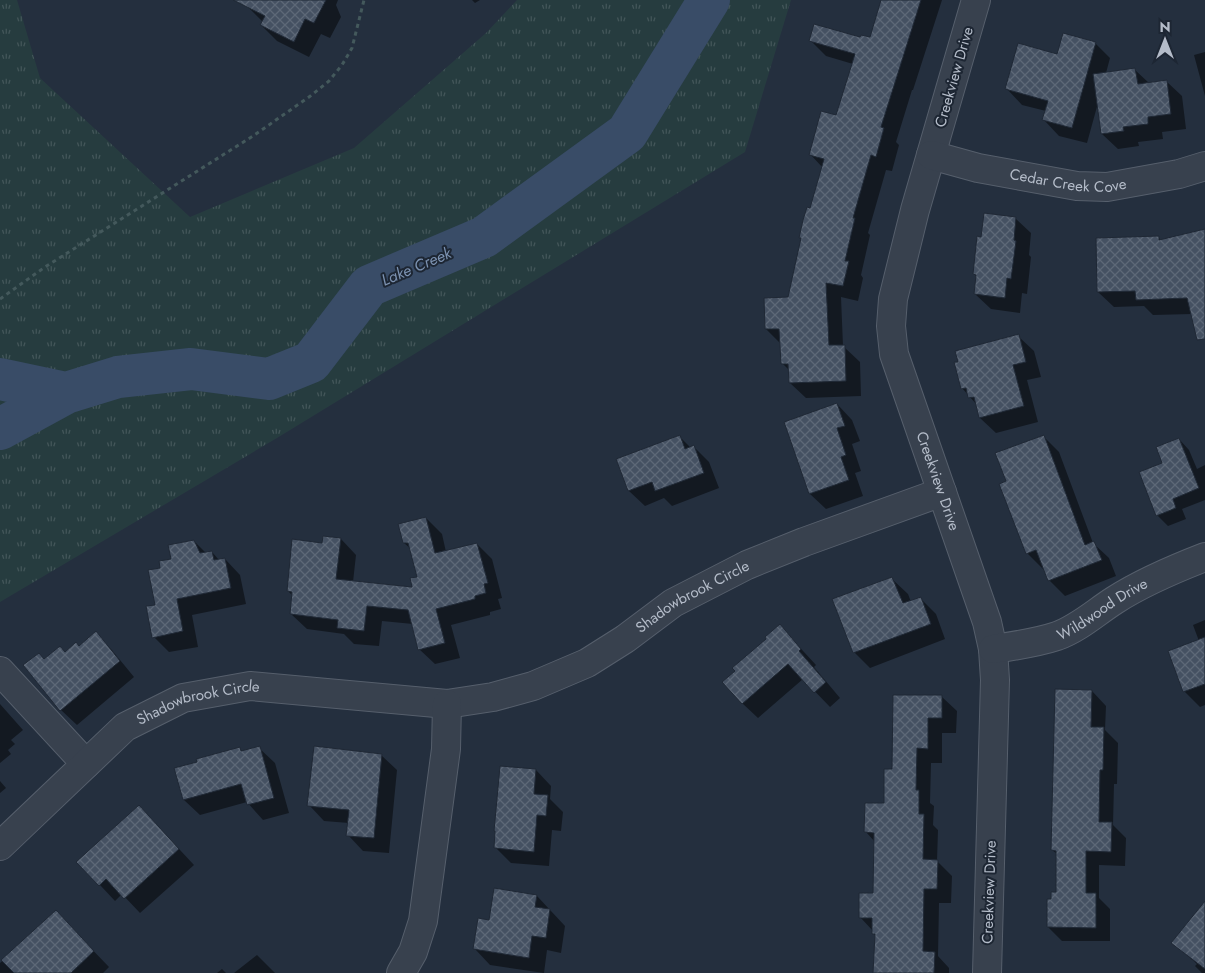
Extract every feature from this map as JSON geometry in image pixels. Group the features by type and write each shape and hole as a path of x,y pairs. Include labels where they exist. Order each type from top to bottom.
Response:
{"street":[{"name":"Creekview Drive","path":"976,0 915,210 893,299 891,326 894,354 987,622 993,649 995,680 987,973"},
{"name":"Cedar Creek Cove","path":"931,155 978,168 1077,186 1107,187 1179,174 1205,166"},
{"name":"Shadowbrook Circle","path":"0,846 125,727 183,698 250,686 447,704 493,697 533,686 588,664 673,603 747,565 804,542 942,492"},
{"name":"Wildwood Drive","path":"993,649 1030,643 1058,635 1084,622 1116,599 1147,582 1205,557"},
{"path":"0,671 86,764"},
{"path":"401,973 413,952 423,921 446,749 447,704"}],"path":[{"path":"0,299 45,267 253,136 329,81 342,65 352,48 364,0"}],"green space":[{"path":"0,0 17,0 40,78 190,217 354,148 486,33 517,0 791,0 745,152 277,438 0,602"}],"building":[{"path":"233,0 326,0 314,23 305,19 294,42 260,25 265,16"},
{"path":"881,0 921,0 881,127 884,128 876,157 871,155 853,218 855,218 845,261 849,261 843,286 826,283 829,345 845,345 846,381 789,383 788,364 781,364 779,329 765,329 764,298 788,297 803,220 807,207 810,208 824,159 809,155 821,111 836,115 855,54 809,41 814,24 860,37 861,35 870,37"},
{"path":"1063,33 1096,42 1072,128 1042,120 1048,101 1005,89 1018,43 1057,54"},
{"path":"1135,68 1138,84 1167,80 1171,114 1148,117 1148,124 1123,127 1124,131 1101,134 1093,74"},
{"path":"984,213 1016,217 1014,240 1016,241 1011,279 1007,278 1005,298 974,294 976,275 973,274 977,236 981,237"},
{"path":"1205,229 1205,339 1197,340 1187,298 1136,300 1135,291 1097,292 1096,238 1159,236 1159,240"},
{"path":"1019,334 1026,362 1013,365 1024,406 979,418 974,397 968,398 966,388 961,389 954,362 958,362 955,351"},
{"path":"837,403 845,426 837,428 846,455 841,457 849,480 809,494 784,422"},
{"path":"680,435 685,449 694,445 704,473 655,491 652,482 628,491 616,459"},
{"path":"1044,435 1085,545 1094,541 1102,560 1048,581 1036,550 1026,554 999,484 1006,481 995,453"},
{"path":"1179,438 1199,488 1173,499 1176,508 1156,516 1139,472 1162,463 1156,447"},
{"path":"426,517 435,553 477,543 488,583 484,584 486,593 475,596 475,599 436,609 445,643 418,650 408,610 367,606 364,631 337,628 338,620 290,614 292,592 287,591 292,539 322,543 323,536 341,538 336,579 412,587 410,578 417,577 408,543 403,543 398,524"},
{"path":"194,540 200,553 212,551 214,560 225,558 231,588 177,599 183,631 152,638 146,606 155,605 148,570 160,568 159,561 171,559 168,545"},
{"path":"892,577 903,603 921,597 931,624 853,653 832,599"},
{"path":"780,624 801,649 799,651 826,682 814,693 788,664 742,704 722,682 735,671 732,668 766,639 765,637"},
{"path":"96,631 120,661 60,711 23,665 39,653 44,659 60,646 65,652 76,642 79,646"},
{"path":"1205,637 1205,684 1183,692 1168,651"},
{"path":"1055,689 1092,690 1091,727 1104,727 1103,770 1100,770 1099,822 1112,822 1111,852 1086,851 1086,893 1096,893 1096,928 1047,927 1047,899 1051,899 1051,892 1056,892 1056,851 1051,850"},
{"path":"893,695 942,695 942,718 928,718 928,749 917,748 916,790 919,790 919,814 924,814 923,859 938,860 937,889 924,889 923,951 935,952 934,973 873,973 875,934 872,934 872,918 859,918 859,893 873,893 874,833 864,832 865,803 884,803 884,769 892,769"},
{"path":"260,746 274,798 247,805 241,784 183,800 174,768 197,762 196,759 240,747 241,751"},
{"path":"314,746 382,754 374,838 346,836 349,810 307,806"},
{"path":"500,766 536,769 534,794 548,795 546,816 537,815 534,852 494,848"},
{"path":"139,805 179,849 124,899 106,879 99,886 76,862"},
{"path":"494,888 537,895 535,907 550,909 546,938 532,936 529,958 473,949 478,918 489,920"},
{"path":"1205,901 1205,969 1171,943"},
{"path":"56,910 94,951 71,973 14,973 1,960"}],"waterway":[{"name":"Lake Creek","path":"0,379 66,393 118,377 191,369 269,379 311,362 369,286 484,237 627,133 709,0"},
{"path":"0,429 66,393"}]}
